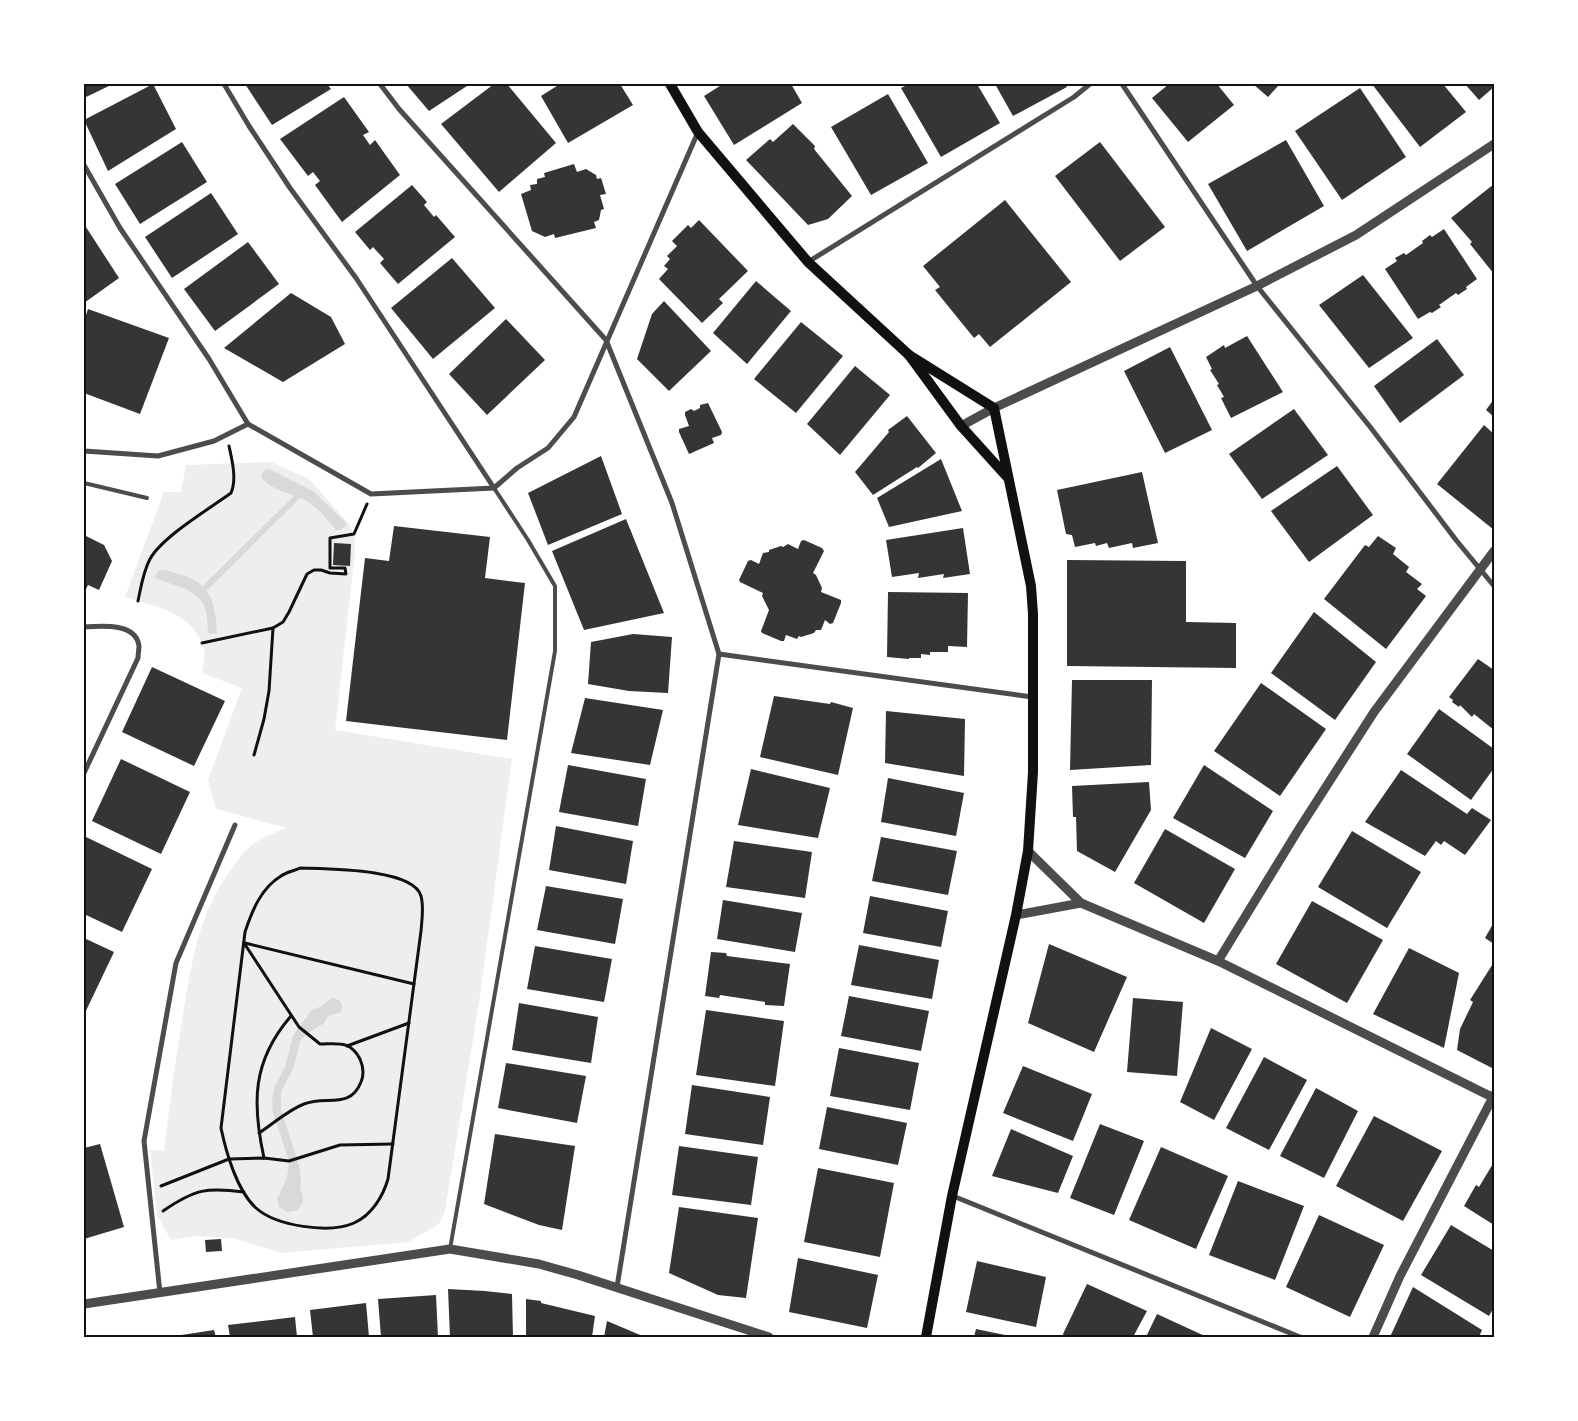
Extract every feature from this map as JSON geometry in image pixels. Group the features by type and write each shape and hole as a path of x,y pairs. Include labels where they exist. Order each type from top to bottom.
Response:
{"main road":[{"path":"670,84 698,132 808,262 909,355 994,408 1010,480 1031,586 1033,614 1033,772 1028,851 1016,916 952,1196 926,1337"},
{"path":"909,355 961,426 1010,480"}],"street":[{"path":"224,84 248,126 290,188 356,278 494,488"},
{"path":"380,84 399,110 606,340 672,503 719,654 617,1287"},
{"path":"808,262 1074,97 1090,84"},
{"path":"1122,84 1258,286 1366,420 1456,540 1494,586"},
{"path":"84,164 120,228 209,359 248,424 371,494 494,488 517,468 548,448 574,417 698,132"},
{"path":"961,426 994,408 1258,286 1356,235 1494,144"},
{"path":"84,451 158,456 214,441 248,424"},
{"path":"1218,961 1297,832 1374,712 1494,551"},
{"path":"84,627 109,626 125,630 134,635 139,645 138,658 84,772"},
{"path":"719,654 1033,697"},
{"path":"160,1293 144,1141 176,962 236,825"},
{"path":"1028,851 1081,903 1218,961 1494,1097 1400,1276 1373,1337"},
{"path":"1016,916 1081,903"},
{"path":"952,1196 1300,1337"},
{"path":"84,1304 450,1249 539,1264 617,1287 769,1337"}],"lane":[{"path":"84,483 147,498"},
{"path":"450,1249 554,652 555,586 494,488"}],"path":[{"path":"138,601 146,566 155,551 231,492 234,487 227,435"},
{"path":"202,643 273,628 282,622 289,612 307,574 314,570 346,574 345,568 330,568 330,538 354,534 371,494"},
{"path":"254,756 269,691 273,628"},
{"path":"300,868 378,873 398,879 413,887 421,894 423,912 414,984 385,1191 367,1214 355,1223 339,1227 316,1228 290,1224 267,1216 254,1207 233,1172 222,1128 244,942 252,913 265,890 281,875 300,868"},
{"path":"244,942 414,984"},
{"path":"244,942 298,1027 320,1044 338,1043 347,1046 360,1060 363,1069 362,1079 358,1088 351,1095 342,1100 312,1101 303,1104 259,1133"},
{"path":"264,1158 256,1103 260,1075 267,1052 277,1032 292,1016"},
{"path":"347,1046 409,1024"},
{"path":"149,1192 198,1170 229,1159 264,1158 288,1161 340,1145 393,1144"},
{"path":"152,1220 177,1201 194,1193 217,1189 245,1192"}],"shaded area":[{"path":"271,462 309,479 348,523 354,534 355,551 335,730 512,759 479,1003 445,1211 439,1224 408,1242 281,1253 233,1238 197,1236 171,1240 157,1215 150,1150 164,1151 186,999 193,959 204,921 221,885 244,852 261,839 286,828 216,809 208,780 242,688 202,673 205,652 200,638 184,620 162,608 125,597 164,492 181,492 186,465"},
{"path":"269,469 313,491 347,524 341,530 336,530 322,514 305,500 269,485 261,476 264,470"},
{"path":"165,570 191,578 206,590 214,608 217,634 208,633 205,608 194,594 155,578 158,571"},
{"path":"332,998 341,1003 341,1012 328,1016 324,1023 304,1036 300,1041 294,1067 281,1092 281,1109 299,1165 300,1189 303,1201 299,1209 287,1212 279,1207 277,1199 287,1178 289,1161 273,1113 272,1099 275,1086 285,1067 293,1036 312,1010"}],"building":[{"path":"84,84 113,84 84,98"},
{"path":"153,84 176,129 108,171 84,120"},
{"path":"245,84 327,84 331,89 272,125"},
{"path":"406,84 470,84 429,111"},
{"path":"494,84 507,84 556,143 499,192 441,124"},
{"path":"560,84 620,84 633,105 568,143 541,96"},
{"path":"723,84 791,84 802,103 734,145 704,96"},
{"path":"909,84 977,84 1000,123 941,157 901,88"},
{"path":"995,84 1065,84 1067,87 1013,116"},
{"path":"1169,84 1217,84 1234,105 1188,142 1152,98"},
{"path":"1253,84 1280,84 1268,97"},
{"path":"1372,84 1443,84 1466,112 1420,147"},
{"path":"1465,84 1494,84 1494,87 1479,100"},
{"path":"1360,88 1406,157 1342,200 1295,131"},
{"path":"888,94 928,163 871,195 831,127"},
{"path":"344,97 369,132 363,135 370,145 375,140 400,175 342,222 315,185 320,181 313,172 308,176 280,139"},
{"path":"793,124 815,146 814,149 852,196 828,219 808,225 746,160 770,139 773,142"},
{"path":"1286,140 1324,206 1247,251 1208,184"},
{"path":"182,142 207,182 140,224 115,184"},
{"path":"1100,142 1165,227 1120,261 1055,176"},
{"path":"574,164 577,172 586,169 596,175 597,179 601,178 606,194 600,195 604,209 601,210 599,220 594,222 596,228 555,238 554,234 545,237 532,231 521,194 531,190 530,185 537,184 537,179 545,177 544,173"},
{"path":"1494,184 1494,274 1470,244 1472,242 1451,218"},
{"path":"412,185 427,202 424,205 434,217 436,215 455,237 398,284 380,263 384,259 373,247 370,250 355,232"},
{"path":"211,193 238,234 172,278 145,237"},
{"path":"1005,200 1071,282 990,347 979,334 974,338 935,290 940,287 923,266"},
{"path":"699,220 748,271 719,299 723,303 702,323 659,279 668,269 664,266 670,259 667,256 677,246 672,241 688,225 691,228"},
{"path":"84,224 119,278 84,303"},
{"path":"1444,229 1477,279 1466,287 1467,289 1458,295 1456,293 1439,305 1441,307 1418,319 1385,269 1397,261 1395,258 1404,253 1406,255 1423,243 1422,241 1430,235 1432,237"},
{"path":"248,242 279,284 215,331 184,289"},
{"path":"452,258 495,308 433,359 391,308"},
{"path":"1363,275 1413,338 1369,368 1319,305"},
{"path":"756,281 791,311 747,364 713,333"},
{"path":"291,293 331,317 345,344 283,382 224,348"},
{"path":"664,301 711,351 669,391 637,359 652,314"},
{"path":"88,309 169,338 140,414 84,393 84,321"},
{"path":"506,319 545,360 487,415 449,374"},
{"path":"801,322 843,356 796,413 754,379"},
{"path":"1247,336 1283,392 1231,418 1221,398 1224,397 1217,385 1219,384 1210,370 1212,369 1206,357 1224,345 1225,348"},
{"path":"1437,339 1464,375 1400,423 1374,386"},
{"path":"1170,347 1212,430 1165,453 1124,371"},
{"path":"855,366 890,395 840,455 807,424"},
{"path":"1494,399 1494,417 1486,410"},
{"path":"708,403 722,432 721,435 712,438 714,443 689,454 679,432 679,429 689,426 685,412 691,409 694,411 700,408 700,405"},
{"path":"1294,409 1328,455 1262,499 1229,454"},
{"path":"907,416 936,453 918,468 873,495 855,472 889,432 888,430"},
{"path":"1484,425 1494,434 1494,530 1437,484"},
{"path":"601,456 622,514 548,545 528,493"},
{"path":"941,459 962,511 889,527 877,498"},
{"path":"1337,466 1373,515 1309,562 1271,511"},
{"path":"1142,472 1158,543 1133,548 1132,543 1109,548 1107,543 1096,546 1095,543 1075,547 1072,535 1066,534 1057,490"},
{"path":"626,519 664,613 584,630 552,551"},
{"path":"394,526 490,537 485,578 525,583 507,740 346,721 365,558 389,561"},
{"path":"963,528 970,574 943,578 944,574 918,578 919,573 892,577 886,540"},
{"path":"84,535 104,545 112,561 99,590 88,585 84,593"},
{"path":"1378,536 1396,548 1393,554 1409,567 1406,572 1422,584 1417,589 1426,596 1386,649 1324,599 1365,545 1369,547"},
{"path":"804,540 822,548 824,551 813,573 816,575 822,588 821,592 841,600 841,603 833,623 830,624 825,620 821,630 799,636 797,639 786,635 784,641 781,641 761,631 769,610 762,596 763,593 739,580 748,561 751,560 759,564 763,553 788,544 798,549 801,541"},
{"path":"334,543 351,544 350,566 333,565"},
{"path":"1067,560 1186,561 1186,622 1236,623 1236,668 1067,666"},
{"path":"888,592 968,593 967,647 948,646 948,652 930,652 930,655 921,654 921,658 887,657"},
{"path":"1314,612 1376,662 1335,720 1271,673"},
{"path":"633,634 672,637 668,693 629,691 588,684 591,642"},
{"path":"1478,659 1494,670 1494,730 1474,714 1472,717 1460,705 1459,707 1452,702 1453,700 1449,697"},
{"path":"152,667 225,701 194,766 122,732"},
{"path":"1072,680 1152,680 1151,765 1070,770"},
{"path":"1261,683 1326,729 1280,796 1214,751"},
{"path":"774,696 830,704 831,702 853,708 838,775 760,757"},
{"path":"585,698 663,710 650,765 571,753"},
{"path":"1439,709 1494,749 1494,768 1471,800 1407,754"},
{"path":"886,711 965,719 964,776 885,763"},
{"path":"121,759 190,792 161,854 92,821"},
{"path":"568,765 646,779 638,826 559,812"},
{"path":"1204,765 1273,811 1245,858 1173,818"},
{"path":"751,769 830,788 818,838 738,825"},
{"path":"1401,770 1467,814 1472,808 1491,820 1465,855 1444,841 1441,845 1436,841 1425,856 1365,822"},
{"path":"888,778 964,793 956,836 881,822"},
{"path":"1149,782 1151,810 1115,872 1077,851 1076,817 1073,817 1072,786"},
{"path":"556,826 633,841 626,884 549,870"},
{"path":"1165,829 1235,869 1204,923 1134,883"},
{"path":"1352,831 1421,872 1387,928 1318,887"},
{"path":"84,836 152,869 122,932 84,914"},
{"path":"881,837 957,851 948,895 872,881"},
{"path":"734,841 812,852 805,898 726,887"},
{"path":"546,886 623,899 615,944 537,930"},
{"path":"870,896 948,911 941,947 863,933"},
{"path":"723,900 802,913 795,952 717,939"},
{"path":"1312,901 1383,940 1347,1003 1276,964"},
{"path":"1494,922 1494,944 1485,938"},
{"path":"84,938 114,952 84,1015"},
{"path":"1049,944 1127,977 1094,1052 1028,1023"},
{"path":"859,945 939,960 932,999 851,985"},
{"path":"535,946 612,959 604,1002 527,989"},
{"path":"1409,948 1459,973 1444,1048 1373,1014"},
{"path":"711,952 726,953 727,956 790,964 784,1006 765,1005 765,1002 720,995 719,998 705,996"},
{"path":"1494,962 1494,1064 1492,1068 1457,1050 1460,1029 1473,1002 1470,1000"},
{"path":"849,996 929,1011 921,1051 841,1036"},
{"path":"1133,998 1183,1002 1177,1076 1127,1072"},
{"path":"519,1003 598,1017 591,1063 512,1050"},
{"path":"706,1010 784,1021 775,1086 696,1075"},
{"path":"1211,1028 1252,1049 1214,1120 1180,1102"},
{"path":"839,1048 919,1063 910,1110 830,1096"},
{"path":"1264,1057 1307,1080 1269,1150 1226,1128"},
{"path":"506,1063 586,1076 577,1123 498,1108"},
{"path":"1023,1066 1092,1094 1073,1141 1003,1113"},
{"path":"692,1085 770,1097 763,1145 685,1134"},
{"path":"1316,1088 1358,1111 1324,1178 1280,1156"},
{"path":"827,1107 907,1123 898,1165 819,1149"},
{"path":"1374,1116 1442,1151 1403,1221 1336,1186"},
{"path":"1100,1124 1144,1141 1114,1215 1070,1198"},
{"path":"1011,1129 1073,1156 1058,1193 992,1176"},
{"path":"495,1134 575,1146 562,1230 539,1225 484,1204"},
{"path":"100,1144 124,1227 84,1239 84,1148"},
{"path":"679,1146 758,1157 751,1205 672,1195"},
{"path":"1161,1147 1228,1176 1196,1249 1129,1220"},
{"path":"1494,1162 1494,1225 1464,1206 1476,1185 1479,1187"},
{"path":"818,1168 894,1183 880,1257 804,1242"},
{"path":"1238,1181 1304,1206 1275,1280 1209,1255"},
{"path":"679,1207 758,1218 746,1298 718,1295 669,1273"},
{"path":"1319,1215 1384,1245 1350,1317 1286,1287"},
{"path":"1451,1225 1494,1251 1494,1307 1489,1316 1421,1275"},
{"path":"221,1239 222,1251 206,1252 205,1240"},
{"path":"798,1258 878,1275 867,1328 789,1312"},
{"path":"977,1261 1046,1277 1036,1327 966,1312"},
{"path":"1087,1284 1147,1311 1133,1337 1064,1337 1063,1334"},
{"path":"1413,1287 1482,1330 1479,1337 1390,1337"},
{"path":"448,1289 512,1294 513,1337 450,1337"},
{"path":"436,1295 438,1337 381,1337 378,1299"},
{"path":"526,1299 541,1301 541,1303 595,1316 592,1337 526,1337"},
{"path":"366,1303 369,1337 313,1337 310,1310"},
{"path":"1157,1314 1207,1337 1146,1337"},
{"path":"295,1317 297,1337 230,1337 228,1325"},
{"path":"607,1321 645,1337 604,1337"},
{"path":"976,1329 1010,1336 1010,1337 974,1337"},
{"path":"214,1330 216,1337 175,1337 175,1336"}],"waterway":[{"path":"205,588 297,497"}]}
